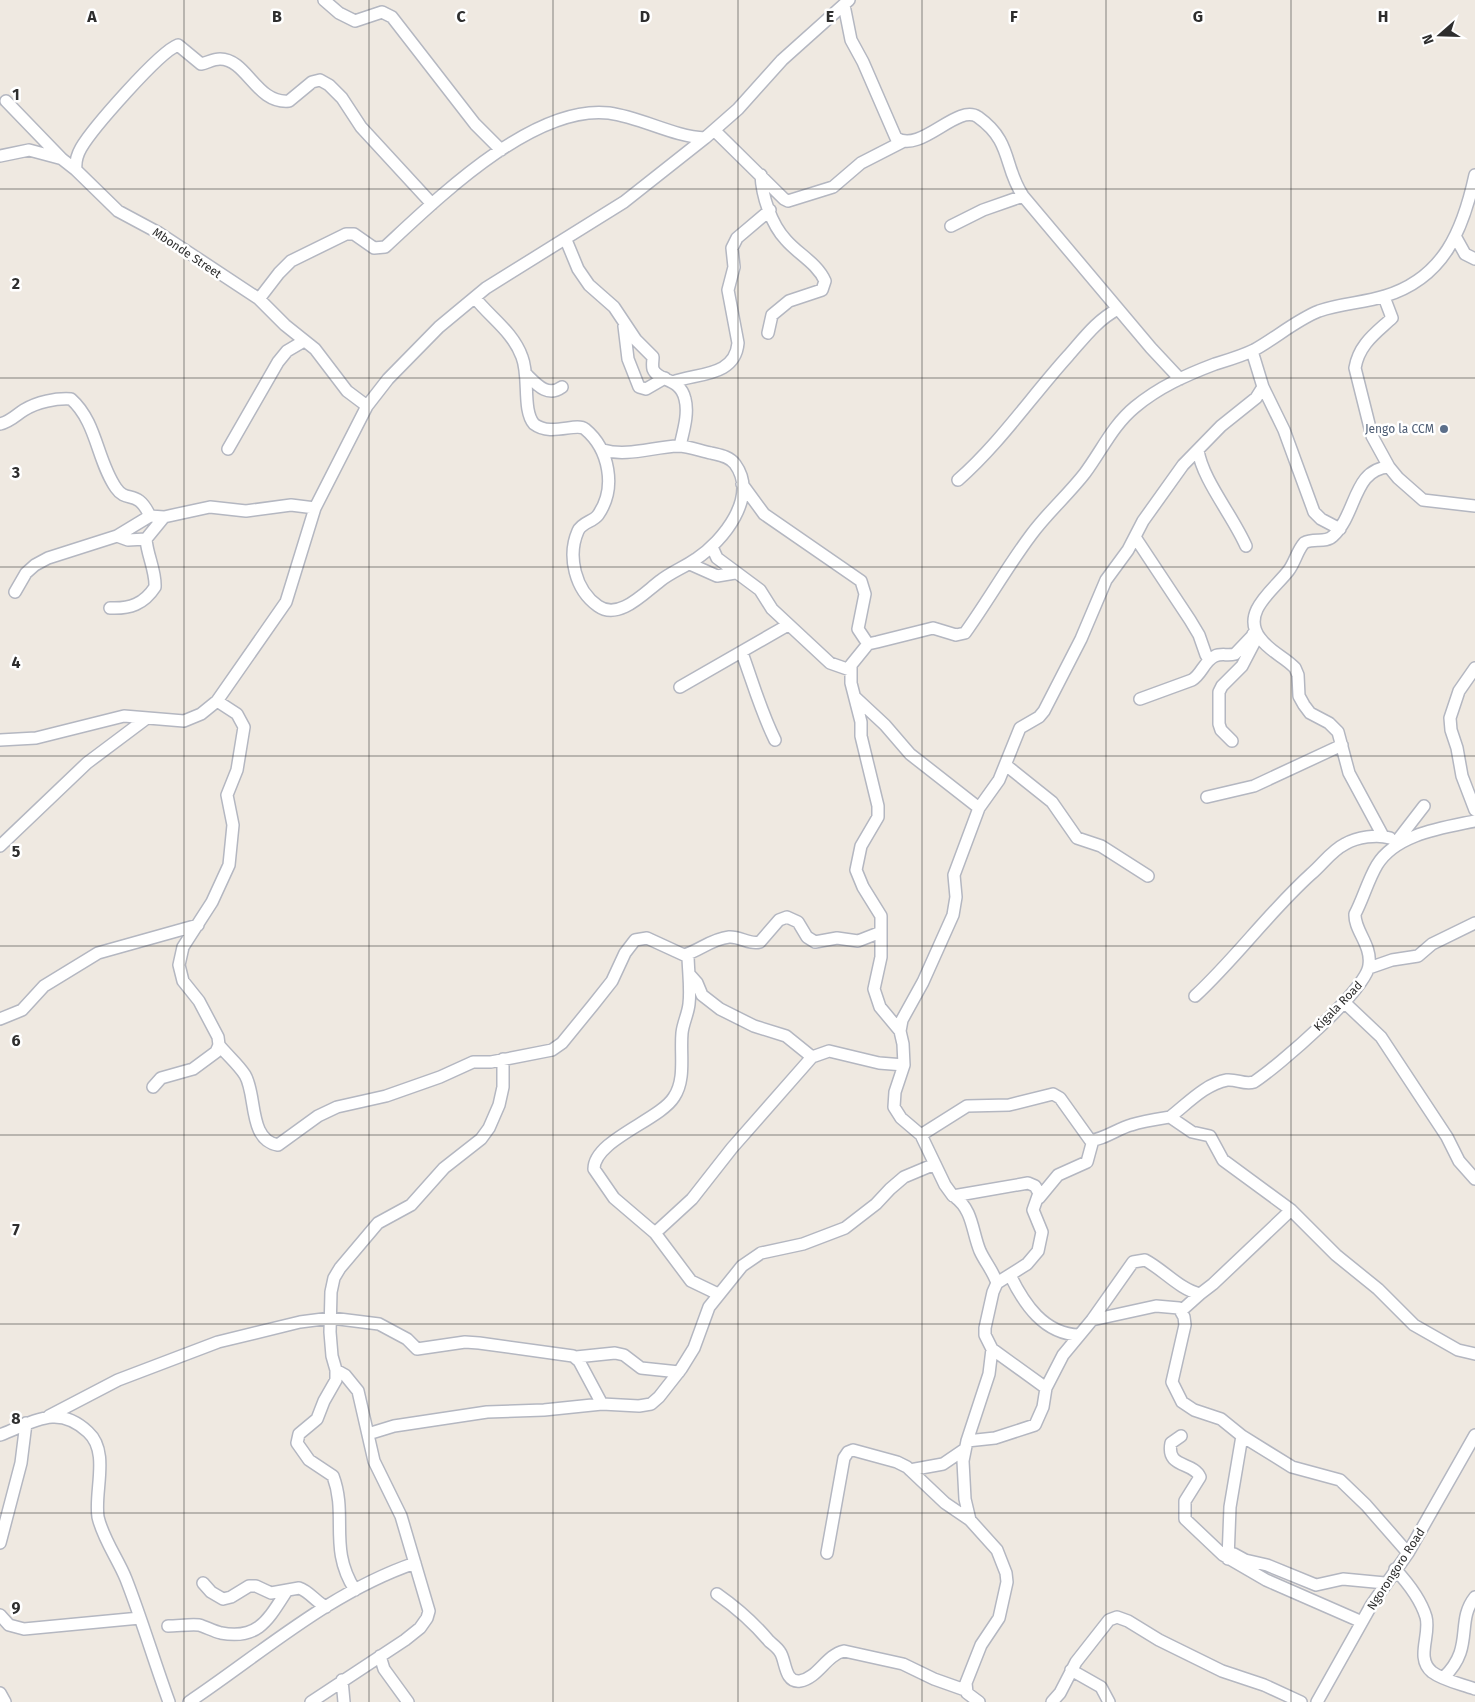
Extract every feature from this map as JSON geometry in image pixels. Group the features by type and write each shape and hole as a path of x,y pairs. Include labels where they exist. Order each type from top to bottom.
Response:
{"street":[{"path":"324,0 339,13 354,21 382,12 392,17 475,124 501,150"},
{"path":"0,740 36,738 124,716 184,721 201,714 217,701 286,602 315,508 367,406 417,348 486,288 566,240 624,202 705,138 738,109 782,60 847,2"},
{"path":"847,2 851,40 863,62 896,138 902,142"},
{"path":"76,170 77,155 91,134 141,76 178,45 201,64 219,59 234,63 259,90 278,100 289,101 312,82 320,80 325,82 339,94 361,126 432,204"},
{"name":"Mbonde Street","path":"6,101 62,159 118,211 159,233 259,299 315,349 348,391 367,406"},
{"path":"259,299 279,273 291,262 350,234 354,234 374,248 385,247 466,174 501,150 547,126 574,116 593,113 626,116 686,137 705,138"},
{"path":"714,130 784,199 795,200 833,187 861,163 902,142 928,134 966,115 976,116 1002,142 1018,189 1023,196 1180,379"},
{"path":"0,156 29,150 62,159"},
{"path":"761,175 762,192 784,239 815,266 825,281 822,290 789,301 772,315 768,334"},
{"path":"900,1031 880,1006 874,989 881,957 881,916 863,887 856,870 861,846 878,817 878,806 861,736 861,722 850,670 854,660 868,644 933,628 956,634 965,633 1032,533 1066,498 1115,426 1154,392 1180,379 1252,351 1313,313 1335,305 1384,296 1413,285 1424,277 1438,264 1455,236 1475,176"},
{"path":"951,226 983,210 1023,196"},
{"path":"624,323 628,359 639,387 646,389 669,380 708,375 732,360 737,351 738,343 728,290 734,267 732,248 737,238 770,210"},
{"path":"1455,236 1465,254 1475,259"},
{"path":"566,240 578,269 589,285 614,307 636,340 653,357 654,370 669,380 682,393 686,404 680,446"},
{"path":"1384,296 1392,318 1365,342 1357,356 1355,368 1372,436 1389,467 1423,500 1475,506"},
{"path":"475,298 513,339 522,355 527,376 528,412 534,424 557,431 577,426 583,428 602,450 607,463 607,492 598,515 585,523 578,531 573,554 575,570 589,597 603,608 610,610 624,607 646,594 661,580 690,564 712,547 737,514 742,495 741,483 735,464 727,457 680,446 639,452 602,450"},
{"path":"958,480 991,449 1041,386 1098,322 1118,309"},
{"path":"228,449 278,362 287,351 304,341"},
{"path":"1252,351 1263,386 1284,430 1314,512 1321,519 1340,529"},
{"path":"527,376 546,391 552,392 562,388"},
{"path":"998,1283 979,1249 963,1204 948,1191 922,1135 901,1118 894,1107 895,1092 904,1065 900,1031 902,1020 923,982 953,915 956,897 954,875 979,808 1007,766 1020,728 1044,711 1081,639 1106,580 1135,537 1143,521 1174,477 1221,426 1256,398 1263,386"},
{"path":"0,424 26,408 50,401 71,399 82,411 90,426 110,480 122,495 138,498 150,516"},
{"path":"1198,450 1202,468 1238,527 1246,546"},
{"path":"1232,741 1219,724 1219,692 1222,686 1242,666 1254,643 1254,622 1257,608 1290,569 1300,548 1308,541 1328,540 1347,521 1356,495 1369,474 1375,470 1389,467"},
{"path":"741,483 759,509 771,520 788,529 861,581 866,594 858,630 868,644"},
{"path":"15,592 26,573 42,561 117,536 150,516 164,517 210,507 246,511 259,511 276,506 315,508"},
{"path":"737,514 759,509"},
{"path":"110,608 123,609 138,605 155,587 155,579 147,555 146,539 164,517"},
{"path":"117,536 128,540 146,539"},
{"path":"1135,537 1162,576 1180,608 1190,620 1199,635 1206,655 1210,659"},
{"path":"712,547 717,558 760,590 772,609 830,662 850,670"},
{"path":"690,564 717,576 735,573"},
{"path":"680,687 742,653 788,624"},
{"path":"1140,699 1198,677 1210,659 1218,655 1235,654 1254,633"},
{"path":"1254,633 1273,652 1290,662 1298,675 1299,696 1304,705 1310,713 1334,727 1341,737 1349,774 1383,836"},
{"path":"742,653 755,695 775,740"},
{"path":"1475,668 1459,690 1450,718 1462,776 1475,810"},
{"path":"856,698 885,725 910,754 979,808"},
{"path":"153,1087 161,1078 192,1069 216,1052 219,1045 218,1037 209,1018 180,974 179,965 183,947 198,926 229,865 233,825 227,795 237,770 244,727 238,714 217,701"},
{"path":"0,846 87,763 147,718"},
{"path":"1207,797 1254,786 1342,745"},
{"path":"1007,766 1052,802 1076,838 1102,846 1148,876"},
{"path":"1195,996 1212,980 1265,919 1328,856 1356,839 1383,836 1399,841 1424,806"},
{"name":"Kigala Road","path":"1170,1117 1212,1084 1230,1080 1245,1084 1254,1082 1293,1050 1344,1002 1365,977 1369,968 1366,941 1356,921 1355,914 1376,867 1386,853 1399,841 1448,826 1475,821"},
{"path":"219,1045 245,1075 252,1095 255,1118 261,1133 266,1140 276,1145 286,1141 318,1116 337,1107 386,1096 440,1077 473,1062 546,1052 562,1042 612,981 625,952 635,940 647,938 680,955 688,954 706,944 724,938 735,937 755,944 760,942 779,920 786,917 798,922 806,937 815,942 837,938 858,941 881,932"},
{"path":"1369,968 1392,960 1418,956 1432,944 1475,923"},
{"path":"0,1019 22,1010 44,986 98,953 198,926"},
{"path":"688,954 690,995 682,1032 681,1076 674,1098 666,1108 615,1141 600,1155 594,1165 595,1172 606,1190 655,1233 691,1281 718,1294"},
{"path":"689,974 697,982 702,995 720,1008 754,1026 786,1036 812,1057"},
{"path":"1344,1002 1380,1037 1447,1137 1459,1161 1475,1179"},
{"path":"655,1233 692,1199 732,1148 812,1057 829,1052 879,1063 904,1065"},
{"path":"355,1590 340,1555 338,1524 340,1502 333,1476 304,1455 297,1443 299,1434 317,1419 324,1401 336,1380 336,1370 332,1356 332,1285 348,1259 378,1223 411,1205 434,1178 481,1140 496,1116 503,1087 503,1059"},
{"path":"922,1135 967,1106 1009,1105 1053,1094 1060,1098 1084,1135 1093,1140"},
{"path":"1093,1140 1133,1124 1170,1117 1192,1132 1210,1136 1223,1160 1291,1210 1336,1255 1378,1289 1414,1325 1458,1350 1475,1354"},
{"path":"1046,1388 992,1350 985,1328 998,1283 1034,1257 1040,1246 1041,1227 1033,1210 1039,1198 1058,1175 1087,1162 1093,1140"},
{"path":"368,1434 394,1426 487,1412 544,1410 602,1404 631,1406 650,1404 659,1398 679,1372 694,1348 704,1316 718,1294 742,1266 753,1258 772,1249 803,1244 845,1228 876,1204 890,1188 904,1178 934,1164"},
{"path":"955,1197 1028,1183 1038,1191 1039,1198"},
{"path":"1181,1311 1213,1284 1291,1210"},
{"path":"910,1470 943,1464 966,1445 1035,1425 1041,1413 1046,1388 1063,1355 1092,1320 1130,1265 1140,1260 1157,1266 1189,1291 1200,1294"},
{"path":"1010,1274 1020,1295 1040,1319 1059,1332 1079,1335"},
{"path":"1092,1320 1156,1306 1174,1307 1181,1311 1185,1325 1172,1382 1176,1392 1188,1407 1221,1419 1242,1436 1292,1467 1340,1480 1366,1505 1408,1553"},
{"path":"0,1435 26,1423 49,1416 118,1380 218,1342 300,1322 331,1318 379,1324 407,1339 417,1349 465,1342 479,1342 564,1353 576,1357 615,1352 624,1355 641,1368 679,1372"},
{"path":"970,1520 963,1484 966,1445 990,1374 992,1350"},
{"path":"576,1357 602,1404"},
{"path":"311,1702 412,1634 427,1618 428,1603 394,1498 374,1461 358,1391 345,1375 336,1370"},
{"path":"49,1416 68,1420 81,1427 92,1436 96,1444 99,1466 99,1519 126,1578 169,1702"},
{"path":"0,1544 21,1464 26,1423"},
{"path":"1181,1436 1171,1443 1170,1453 1174,1460 1194,1470 1200,1477 1185,1501 1185,1519 1228,1554 1266,1580 1362,1622"},
{"path":"1228,1554 1230,1507 1242,1436"},
{"name":"Ngorongoro Road","path":"1317,1702 1362,1622 1395,1569 1408,1553 1475,1436"},
{"path":"827,1553 845,1454 853,1450 897,1462 910,1470 932,1493 970,1520 996,1550 1006,1573 1007,1582 999,1618 981,1645 965,1690"},
{"path":"1461,1460 1475,1458"},
{"path":"1228,1554 1267,1565 1316,1585 1343,1579 1385,1584"},
{"path":"189,1702 298,1623 386,1573 415,1563"},
{"path":"1395,1569 1412,1590 1426,1615 1428,1626 1424,1658 1432,1672 1475,1689"},
{"path":"203,1582 211,1592 223,1599 232,1597 249,1586 256,1586 271,1593 286,1592 299,1588 304,1590 315,1602 326,1607"},
{"path":"168,1626 199,1625 219,1633 246,1634 254,1631 270,1616 286,1592"},
{"path":"717,1594 745,1615 779,1650 788,1674 797,1682 808,1678 837,1653 844,1651 904,1664 934,1679 965,1690 970,1697 980,1702"},
{"path":"1444,1677 1454,1669 1464,1651 1467,1642 1467,1615 1475,1597"},
{"path":"0,1615 9,1626 34,1629 93,1621 140,1618"},
{"path":"1052,1702 1071,1670 1109,1620 1117,1617 1222,1671 1264,1685 1301,1702"},
{"path":"380,1656 384,1669 408,1702"},
{"path":"1071,1670 1101,1687 1109,1702"},
{"path":"342,1680 344,1702"},
{"path":"0,1693 6,1702"}],"place":[{"name":"Jengo la CCM","path":"1444,429"}]}
